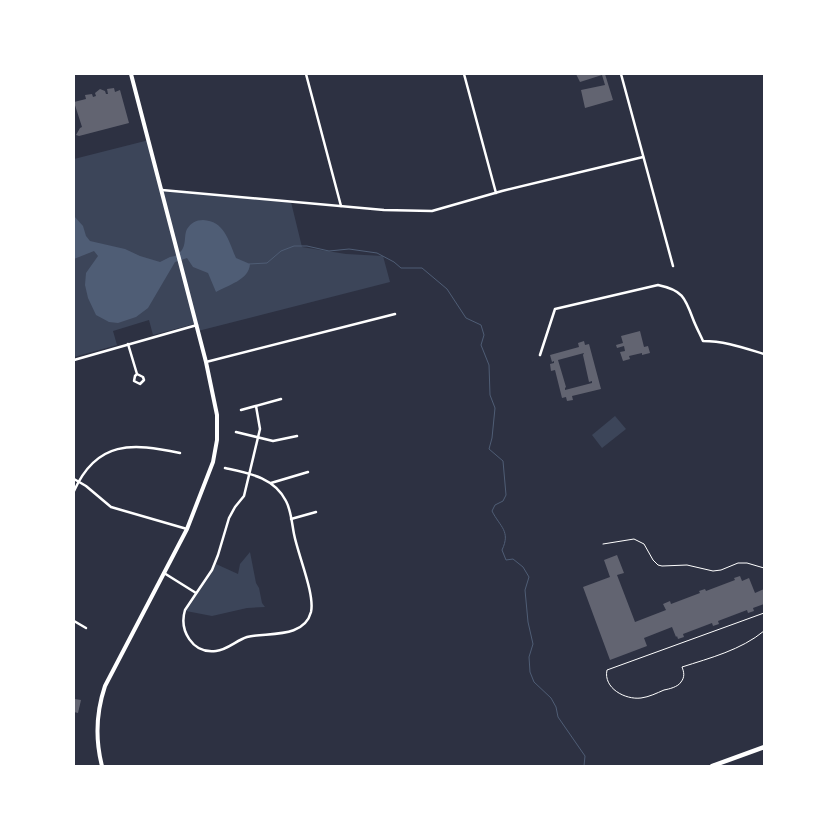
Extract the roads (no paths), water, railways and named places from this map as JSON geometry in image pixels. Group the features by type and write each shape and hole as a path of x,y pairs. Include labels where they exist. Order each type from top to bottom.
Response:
{"main road":[{"path":"102,766 98,748 97,727 100,702 105,686 186,529 213,462 218,428 217,415 197,325 131,74"},
{"path":"712,766 764,747"}],"street":[{"path":"306,74 341,206"},
{"path":"464,74 496,193"},
{"path":"621,74 673,266"},
{"path":"161,190 384,210 432,211 496,193 643,157"},
{"path":"540,355 555,309 658,284 672,288 680,293 688,304 703,342 717,341 733,344 764,354"},
{"path":"206,362 395,314"},
{"path":"74,360 197,325"},
{"path":"128,344 137,374"},
{"path":"241,410 281,399"},
{"path":"224,468 249,474 271,483 279,490 287,502 295,542 311,597 311,614 304,623 294,630 246,638 216,651 199,648 191,642 184,631 183,617 185,610 215,564 226,526 235,506 244,496 249,474 257,438 260,429 256,406"},
{"path":"236,432 273,441 297,436"},
{"path":"74,491 78,482 100,456 134,446 158,448 180,453"},
{"path":"271,483 308,472"},
{"path":"74,479 111,507 186,529"},
{"path":"291,519 316,512"},
{"path":"164,573 196,593"},
{"path":"74,621 86,628"}],"lane":[{"path":"603,544 634,539 644,544 653,560 662,566 687,565 713,571 738,563 747,563 764,568"},
{"path":"764,613 607,670 608,680 613,689 620,694 643,698 682,682 684,674 682,667 733,649 764,631"}],"waterway":[{"path":"249,264 267,263 281,251 294,246 307,246 329,251 349,249 377,253 401,268 422,268 447,289 466,318 481,325 484,335 481,345 489,365 490,395 495,408 489,449 503,461 506,495 503,501 495,505 492,511 505,534 502,550 506,560 513,559 523,567 529,577 525,590 528,622 533,644 529,657 530,672 534,682 551,698 556,707 558,717 585,756 584,766"}]}
